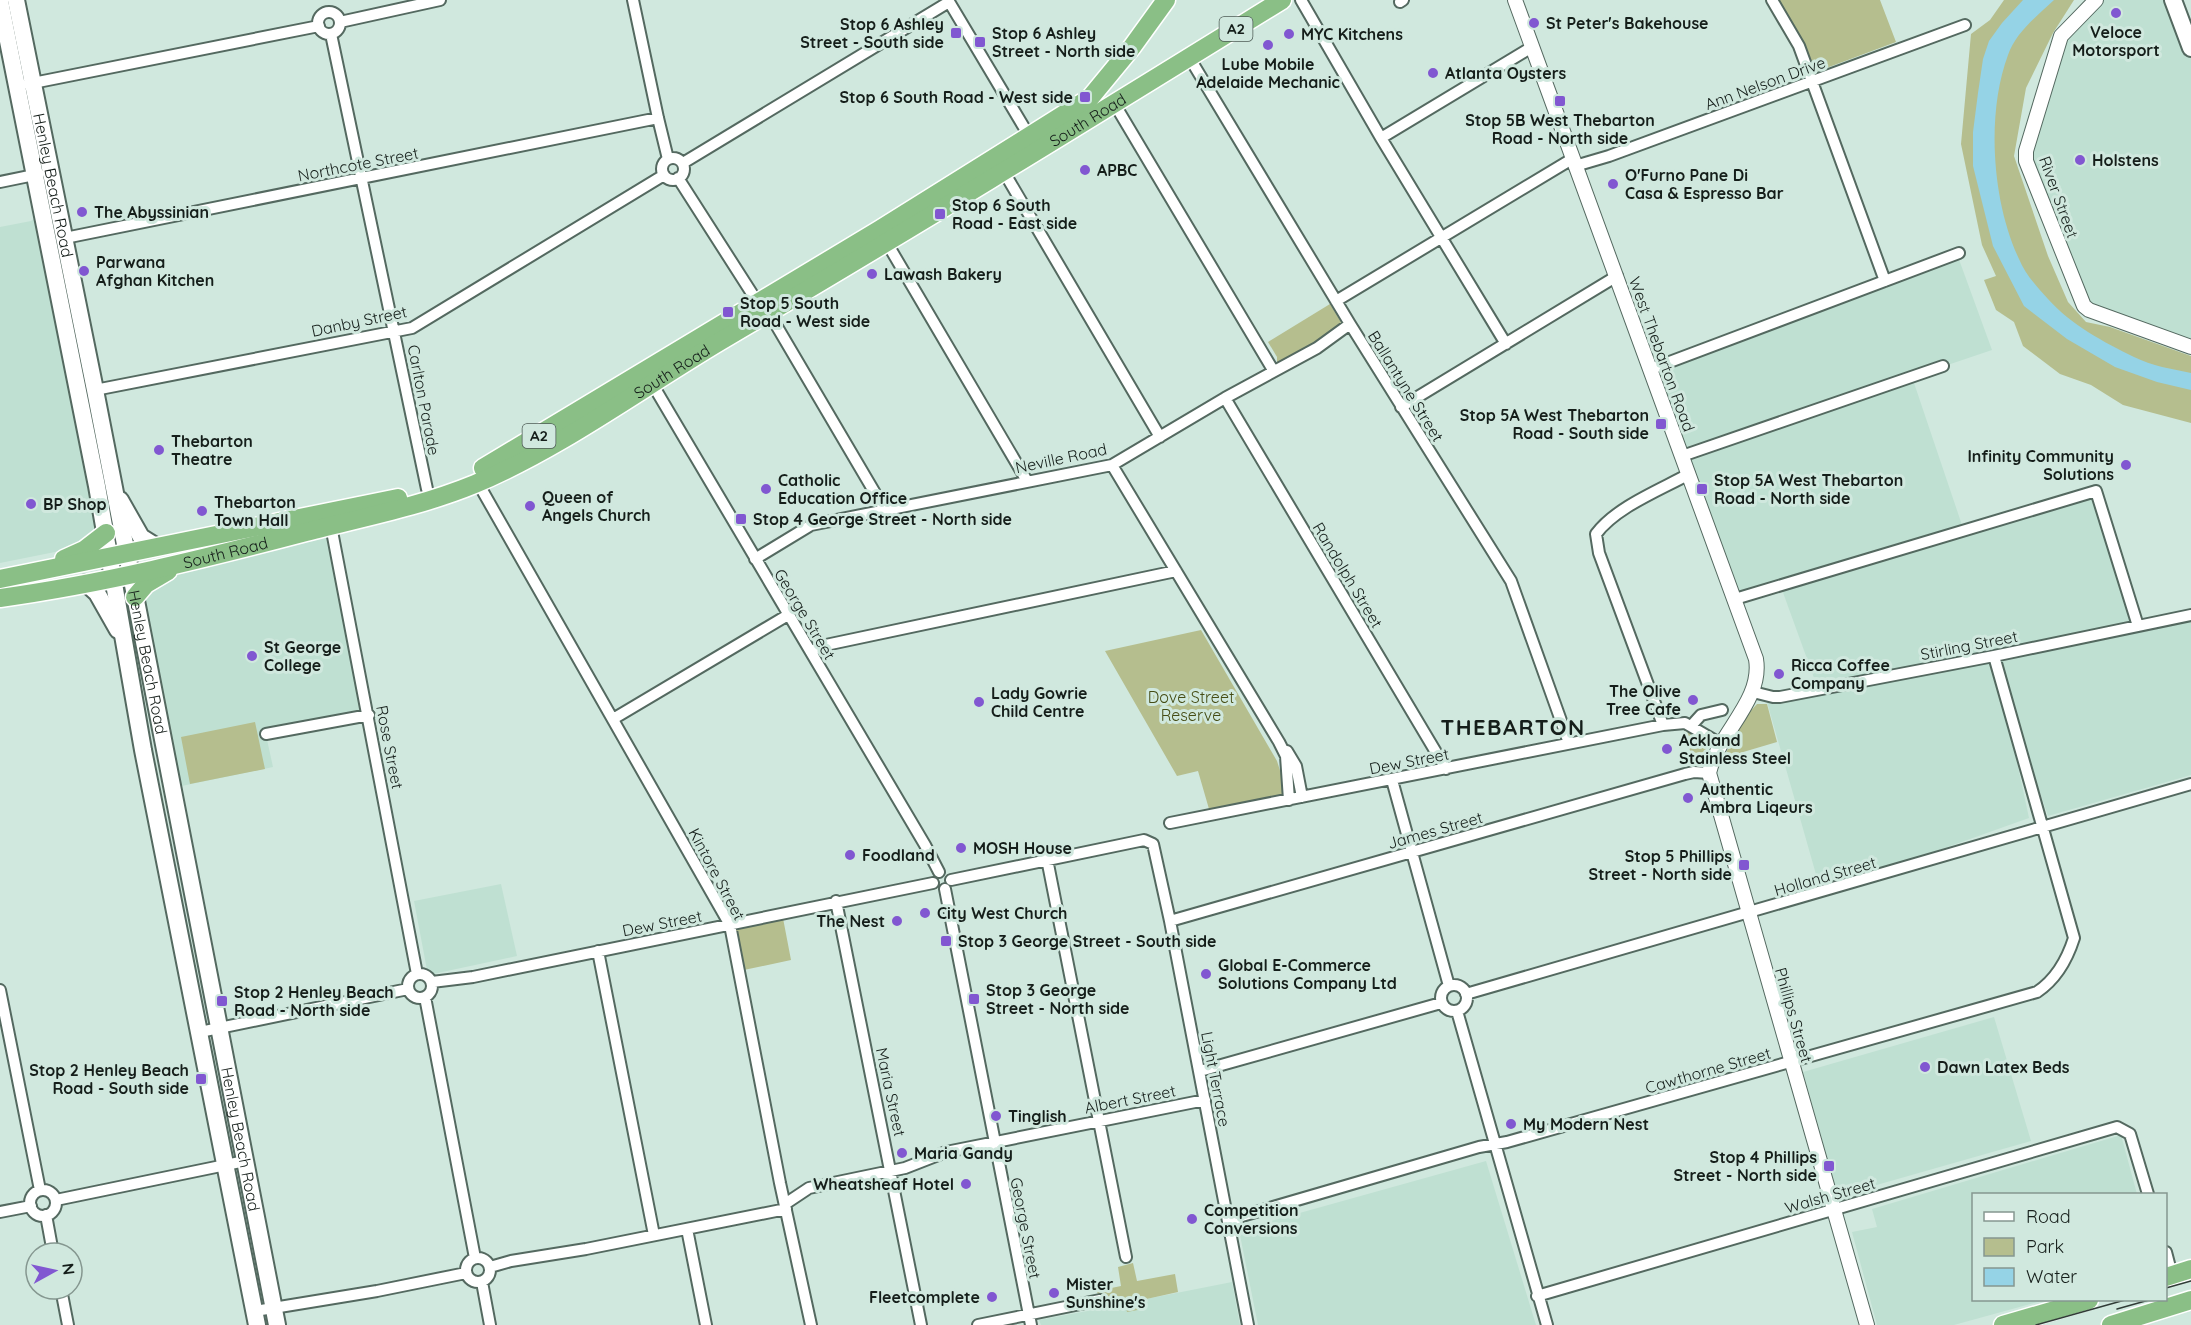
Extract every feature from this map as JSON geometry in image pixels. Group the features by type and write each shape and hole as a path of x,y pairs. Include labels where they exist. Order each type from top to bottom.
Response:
{"highway":[{"name":"South Road","path":"0,579 157,547 330,519 434,499 478,483 535,455 649,378 1034,143 1090,98 1132,47 1166,0"},
{"name":"South Road","path":"1034,143 1114,103 1282,0"},
{"name":"South Road","path":"0,598 185,562 427,489 492,463 649,378"},
{"path":"32,573 84,550 106,533"},
{"path":"135,597 146,584 185,562"},
{"path":"2169,1276 2191,1269"},
{"path":"2111,1325 2191,1300"},
{"path":"2003,1325 2082,1301"}],"main road":[{"name":"Henley Beach Road","path":"16,0 25,84"},
{"path":"2173,0 2191,48"},
{"name":"Henley Beach Road","path":"0,1 25,84 44,173 106,533 118,555"},
{"name":"Henley Beach Road","path":"44,173 64,238 114,489 126,644 143,750 256,1318"},
{"path":"114,489 141,537 157,547"},
{"name":"Henley Beach Road","path":"122,575 135,597 277,1325"},
{"path":"86,583 97,593 126,644"}],"street":[{"path":"326,0 328,12"},
{"path":"340,22 440,0"},
{"path":"633,0 668,159 663,167 664,175 670,179 678,178 683,173 683,163"},
{"path":"1301,0 1381,138 1506,344"},
{"name":"West Thebarton Road","path":"1515,0 1756,659 1758,670 1753,692 1721,744"},
{"path":"1772,0 1799,46 1885,281"},
{"name":"River Street","path":"2096,0 2061,36 2026,151 2026,161 2084,306 2089,310 2191,347"},
{"path":"683,163 948,1 1034,143"},
{"path":"328,12 334,13 340,22 336,32 331,34 321,31 319,26 319,20 328,12"},
{"name":"Ann Nelson Drive","path":"1336,301 1573,162 1609,156 1965,25"},
{"path":"25,84 319,26"},
{"name":"Carlton Parade","path":"331,34 427,489"},
{"path":"1381,138 1532,47"},
{"name":"Ballantyne Street","path":"1189,57 1350,324 1510,581 1569,743"},
{"path":"1114,103 1273,370"},
{"name":"Northcote Street","path":"64,238 658,118"},
{"path":"668,159 678,159 683,163"},
{"path":"1000,165 1160,437"},
{"path":"0,182 44,173"},
{"name":"Danby Street","path":"95,390 412,328 664,175"},
{"path":"678,178 763,308 885,510"},
{"path":"883,236 1027,481"},
{"path":"1651,369 1959,253"},
{"path":"1401,407 1617,276"},
{"name":"Neville Road","path":"755,559 811,525 1112,465 1273,370 1317,348 1350,324"},
{"path":"1682,456 1943,366"},
{"name":"George Street","path":"649,378 939,872"},
{"name":"Randolph Street","path":"1225,398 1446,769"},
{"path":"1112,465 1279,742 1286,756 1289,800"},
{"path":"1663,725 1599,553 1596,534 1605,522 1658,489 1689,474"},
{"name":"Kintore Street","path":"478,483 730,925 810,1325"},
{"path":"1735,599 2096,491 2138,626"},
{"name":"Rose Street","path":"330,519 417,974"},
{"path":"811,652 832,643 1176,571"},
{"path":"612,719 788,615"},
{"name":"Stirling Street","path":"1753,692 1773,698 1780,697 2191,615"},
{"path":"1994,656 2043,827"},
{"path":"1691,726 1701,715 1722,710"},
{"path":"266,734 369,715"},
{"name":"Dew Street","path":"1170,823 1663,725 1685,723 1721,744"},
{"path":"1279,742 1289,753 1296,766 1302,797"},
{"path":"1709,773 1711,762 1721,744"},
{"name":"James Street","path":"1170,921 1694,772 1709,773"},
{"name":"Phillips Street","path":"1709,773 1867,1325"},
{"path":"1392,780 1449,986"},
{"name":"Holland Street","path":"1466,994 2191,784"},
{"name":"Cawthorne Street","path":"1228,1224 1242,1216 1479,1147 1495,1145 2037,993 2051,983 2070,950 2074,938 2043,827"},
{"name":"Light Terrace","path":"1047,859 1144,840 1149,841 1155,849 1248,1325"},
{"path":"948,884 947,873 939,872 935,875 933,883 939,889 948,884 1047,859 1126,1257"},
{"name":"Dew Street","path":"432,982 473,977 933,883"},
{"name":"George Street","path":"948,884 1029,1320"},
{"name":"Maria Street","path":"836,901 921,1325"},
{"path":"598,951 654,1235"},
{"path":"417,974 427,975 432,982 432,990 425,997 415,997 408,989 411,978 417,974"},
{"path":"1456,985 1466,994 1463,1008 1457,1011 1450,1011 1441,1003 1441,996 1449,986 1456,985"},
{"path":"200,1032 408,989"},
{"path":"0,990 40,1190"},
{"path":"425,997 475,1258"},
{"path":"1200,1071 1441,1003"},
{"path":"1457,1011 1547,1325"},
{"name":"Albert Street","path":"785,1207 809,1188 905,1168 946,1152 1205,1100"},
{"name":"Walsh Street","path":"1538,1296 2117,1127 2130,1134 2148,1193"},
{"path":"56,1200 245,1161"},
{"path":"40,1190 52,1193 56,1200 52,1212 45,1215 34,1212 31,1206 30,1200 34,1193 40,1190"},
{"path":"0,1212 31,1206"},
{"path":"490,1267 687,1229 785,1207"},
{"path":"45,1215 50,1241"},
{"path":"687,1229 706,1325"},
{"path":"466,1273 468,1262 475,1258 485,1260 490,1267 489,1275 482,1282"},
{"path":"2167,1260 2169,1276"},
{"path":"256,1318 274,1307 377,1291 466,1273"},
{"path":"466,1273 473,1281 482,1282"},
{"path":"482,1282 490,1325"},
{"path":"978,1325 1029,1320 1100,1300"},
{"path":"63,1301 68,1325"}],"shaded area":[{"path":"2096,0 2173,0 2191,48 2191,347 2089,310 2026,161 2061,36"},
{"path":"38,216 98,525 80,543 65,550 0,563 0,227 31,221"},
{"path":"1957,254 1992,350 1912,377 1964,531 2096,491 2138,626 2191,615 2191,775 2048,816 1996,664 2029,818 1821,892 1765,695 1818,689 1781,587 1735,599 1651,369"},
{"name":"St George College","path":"331,526 369,715 266,735 273,767 172,788 135,597 185,562"},
{"path":"501,884 517,956 433,974 427,970 414,901"},
{"path":"1994,1017 2031,1141 1838,1196 1803,1072"},
{"path":"2121,1135 2137,1193 1972,1193 1972,1301 2041,1301 1954,1325 1877,1325 1852,1232 1877,1227 1872,1209"},
{"path":"1486,1161 1536,1325 1258,1325 1239,1230"},
{"path":"1232,1282 1240,1325 1041,1325 1039,1320 1125,1304 1143,1308 1141,1300"}],"green space":[{"path":"1775,0 1880,0 1896,42 1813,73"},
{"path":"2004,0 2074,0 2053,33 2026,88 2014,156 2048,256 2068,302 2086,322 2110,327 2191,356 2191,423 2123,405 2091,385 2060,374 2023,346 2014,322 1996,310 1984,280 1996,276 1982,245 1961,144 1971,34 1990,20"},
{"path":"1330,304 1341,322 1340,325 1316,346 1280,363 1277,362 1277,357 1268,342"},
{"name":"Dove Street Reserve","path":"1201,630 1277,761 1288,796 1209,809 1198,771 1177,776 1105,651"},
{"path":"1757,704 1767,704 1777,742 1723,758 1747,715"},
{"path":"255,722 265,769 190,784 181,737"},
{"path":"1684,729 1700,739 1706,747 1706,752 1698,764 1694,765"},
{"path":"782,913 791,960 739,971 730,925"},
{"path":"1133,1263 1137,1281 1175,1274 1178,1292 1142,1300 1143,1309 1127,1312 1125,1304 1101,1309 1097,1291 1121,1286 1118,1267"}],"water":[{"path":"2023,0 2054,0 2016,39 2001,78 1997,104 1995,158 1998,185 2010,236 2019,259 2036,285 2077,325 2141,360 2191,373 2191,390 2157,382 2115,367 2067,339 2024,306 1993,246 1973,166 1973,132 1983,59 1989,41"}],"tram line":[{"path":"2167,1288 2191,1281"},
{"path":"2036,1325 2121,1301"},
{"path":"2117,1309 2145,1301"}],"place":[{"name":"Veloce Motorsport","path":"2116,13"},
{"name":"St Peter's Bakehouse","path":"1534,23"},
{"name":"Stop 6 Ashley Street - South side","path":"956,33"},
{"name":"MYC Kitchens","path":"1289,34"},
{"name":"Stop 6 Ashley Street - North side","path":"980,42"},
{"name":"Lube Mobile Adelaide Mechanic","path":"1268,45"},
{"name":"Atlanta Oysters","path":"1433,73"},
{"name":"Stop 6 South Road - West side","path":"1085,97"},
{"name":"Stop 5B West Thebarton Road - North side","path":"1560,101"},
{"name":"Holstens","path":"2080,160"},
{"name":"APBC","path":"1085,170"},
{"name":"O'Furno Pane Di Casa & Espresso Bar","path":"1613,184"},
{"name":"The Abyssinian","path":"82,212"},
{"name":"Stop 6 South Road - East side","path":"940,214"},
{"name":"Parwana Afghan Kitchen","path":"84,271"},
{"name":"Lawash Bakery","path":"872,274"},
{"name":"Stop 5 South Road - West side","path":"728,312"},
{"name":"Stop 5A West Thebarton Road - South side","path":"1661,424"},
{"name":"Thebarton Theatre","path":"159,450"},
{"name":"Infinity Community Solutions","path":"2126,465"},
{"name":"Catholic Education Office","path":"766,489"},
{"name":"Stop 5A West Thebarton Road - North side","path":"1702,489"},
{"name":"BP Shop","path":"31,504"},
{"name":"Queen of Angels Church","path":"530,506"},
{"name":"Thebarton Town Hall","path":"202,511"},
{"name":"Stop 4 George Street - North side","path":"741,519"},
{"name":"St George College","path":"252,656"},
{"name":"Ricca Coffee Company","path":"1779,674"},
{"name":"The Olive Tree Cafe","path":"1693,700"},
{"name":"Lady Gowrie Child Centre","path":"979,702"},
{"name":"Ackland Stainless Steel","path":"1667,749"},
{"name":"Authentic Ambra Liqeurs","path":"1688,798"},
{"name":"MOSH House","path":"961,848"},
{"name":"Foodland","path":"850,855"},
{"name":"Stop 5 Phillips Street - North side","path":"1744,865"},
{"name":"City West Church","path":"925,913"},
{"name":"The Nest","path":"897,921"},
{"name":"Stop 3 George Street - South side","path":"946,941"},
{"name":"Global E-Commerce Solutions Company Ltd","path":"1206,974"},
{"name":"Stop 3 George Street - North side","path":"974,999"},
{"name":"Stop 2 Henley Beach Road - North side","path":"222,1001"},
{"name":"Dawn Latex Beds","path":"1925,1067"},
{"name":"Stop 2 Henley Beach Road - South side","path":"201,1079"},
{"name":"Tinglish","path":"996,1116"},
{"name":"My Modern Nest","path":"1511,1124"},
{"name":"Maria Gandy","path":"902,1153"},
{"name":"Stop 4 Phillips Street - North side","path":"1829,1166"},
{"name":"Wheatsheaf Hotel","path":"966,1184"},
{"name":"Competition Conversions","path":"1192,1219"},
{"name":"Mister Sunshine's","path":"1054,1293"},
{"name":"Fleetcomplete","path":"992,1297"}],"district":[{"name":"THEBARTON","path":"1513,727"}]}
